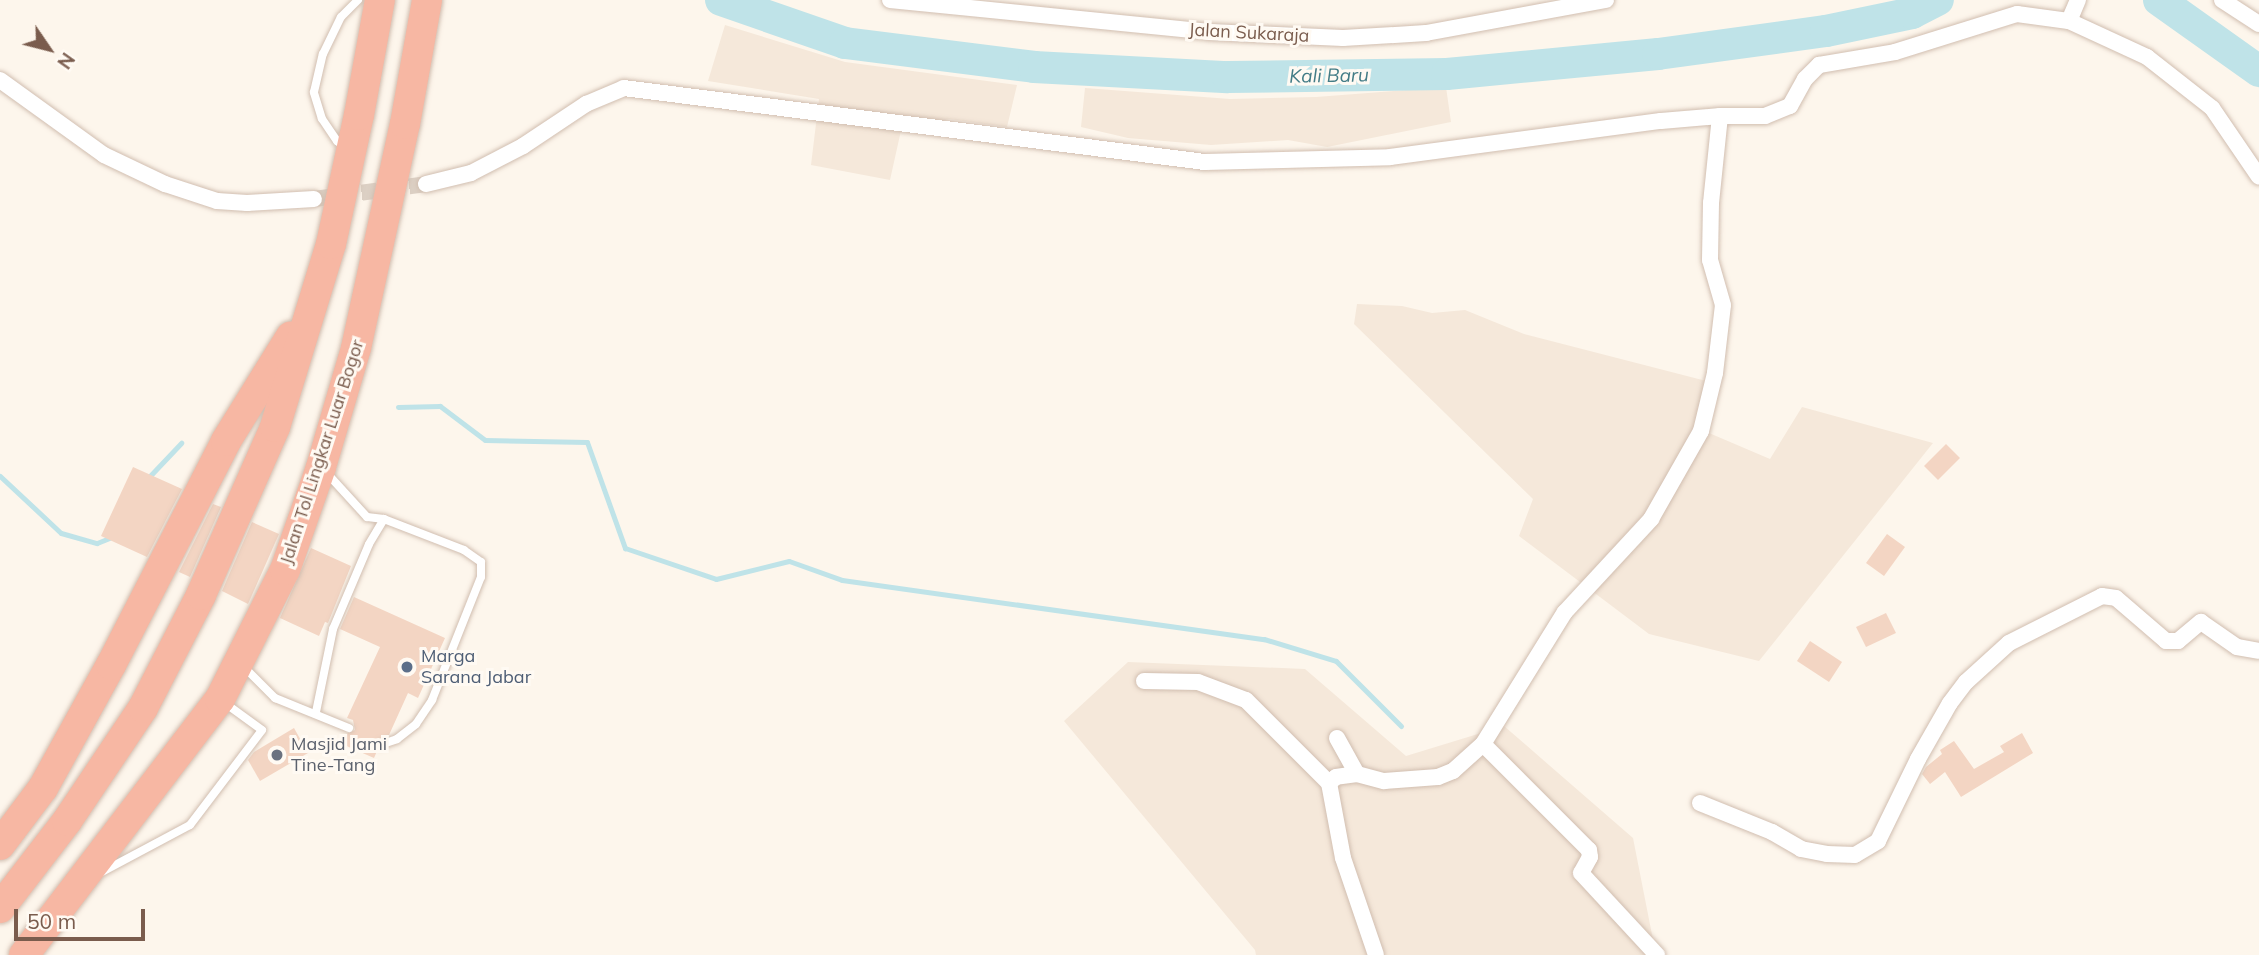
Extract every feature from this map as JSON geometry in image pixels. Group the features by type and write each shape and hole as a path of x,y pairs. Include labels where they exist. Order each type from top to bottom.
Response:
{"highway":[{"path":"0,908 67,821 143,708 201,595 275,427 331,244 352,151 380,0"},
{"name":"Jalan Tol Lingkar Luar Bogor","path":"24,955 220,699 285,570 321,467 356,348 405,124 427,0"},
{"path":"0,845 43,789 111,665 226,441 313,302"}],"street":[{"name":"Jalan Sukaraja","path":"890,0 1209,32 1343,38 1426,33 1606,0"},
{"path":"2069,21 2078,0"},
{"path":"2222,0 2259,24"},
{"path":"426,184 471,173 523,146 586,104 624,88 1205,162 1390,156 1720,116 1765,116 1790,106 1805,79 1819,65 1895,52 2017,13 2069,21 2147,57 2212,108 2259,177"},
{"path":"0,80 104,155 165,184 217,201 247,203 314,199"},
{"path":"1329,783 1336,777 1357,774 1384,781 1438,777 1453,771 1483,744 1565,612 1651,519 1701,431 1715,373 1723,305 1710,260 1711,203 1720,116"},
{"path":"1700,803 1772,832 1810,852 1854,855 1878,841 1918,759 1950,703 1966,682 2009,643 2102,596 2116,598 2166,641 2178,640 2201,622 2237,647 2259,651"},
{"path":"1144,681 1198,682 1246,700 1329,783 1343,858 1376,955"},
{"path":"1337,738 1357,774"},
{"path":"1483,744 1590,850 1590,857 1581,873 1657,955"}],"lane":[{"path":"352,151 337,141 329,130 322,119 314,92 323,54 341,17 358,0"},
{"path":"321,467 367,517 384,519 464,550 481,562 481,577 432,700 416,724 397,738 380,745"},
{"path":"316,712 333,629 369,544 384,519"},
{"path":"239,662 275,698 316,712 349,728"},
{"path":"77,886 190,825 198,815 262,730 220,699"}],"shaded area":[{"path":"725,25 845,62 1017,85 1007,127 949,119 927,124 904,117 890,180 811,165 819,99 708,81"},
{"path":"1446,87 1451,122 1327,147 1288,140 1211,145 1128,138 1081,127 1085,88 1230,99 1316,97"},
{"path":"1357,304 1402,306 1432,313 1465,310 1524,334 1714,383 1702,430 1770,459 1802,407 1933,443 1759,661 1649,634 1519,536 1533,499 1354,324"},
{"path":"1128,662 1305,669 1406,756 1504,726 1633,838 1656,955 1256,955 1255,950 1064,721"}],"building":[{"path":"1946,444 1960,458 1938,480 1924,466"},
{"path":"133,467 182,489 147,557 101,536"},
{"path":"213,504 221,507 190,577 179,572"},
{"path":"252,522 279,534 248,604 222,591"},
{"path":"1887,534 1905,547 1884,576 1866,563"},
{"path":"311,548 351,566 328,623 325,622 319,636 280,618"},
{"path":"354,597 445,638 418,698 408,693 389,735 375,741 377,751 374,758 342,744 346,734 355,730 353,720 347,718 380,647 340,629"},
{"path":"1886,613 1896,633 1866,647 1856,627"},
{"path":"1810,641 1842,662 1829,682 1797,661"},
{"name":"Masjid Jami Tine-Tang","path":"294,728 308,753 260,781 248,760 254,752"},
{"path":"2022,733 2033,753 1961,797 1945,772 1930,784 1922,774 1926,767 1942,754 1940,750 1954,741 1974,769 2004,752 2000,746"}],"waterway":[{"name":"Kali Baru","path":"721,0 845,43 1034,67 1228,77 1447,74 1658,54 1826,31 1912,13 1938,0"},
{"name":"Kali Baru","path":"2159,0 2259,71"},
{"path":"398,407 440,406 485,440 587,442 625,548 716,579 789,561 842,580 1264,639 1336,661 1401,726"},
{"path":"147,479 181,443"},
{"path":"0,476 61,533 97,543 112,537"}],"tunnel":[{"path":"314,199 426,184"}],"place":[{"name":"Marga Sarana Jabar","path":"407,667"},
{"name":"Masjid Jami Tine-Tang","path":"277,755"}]}
